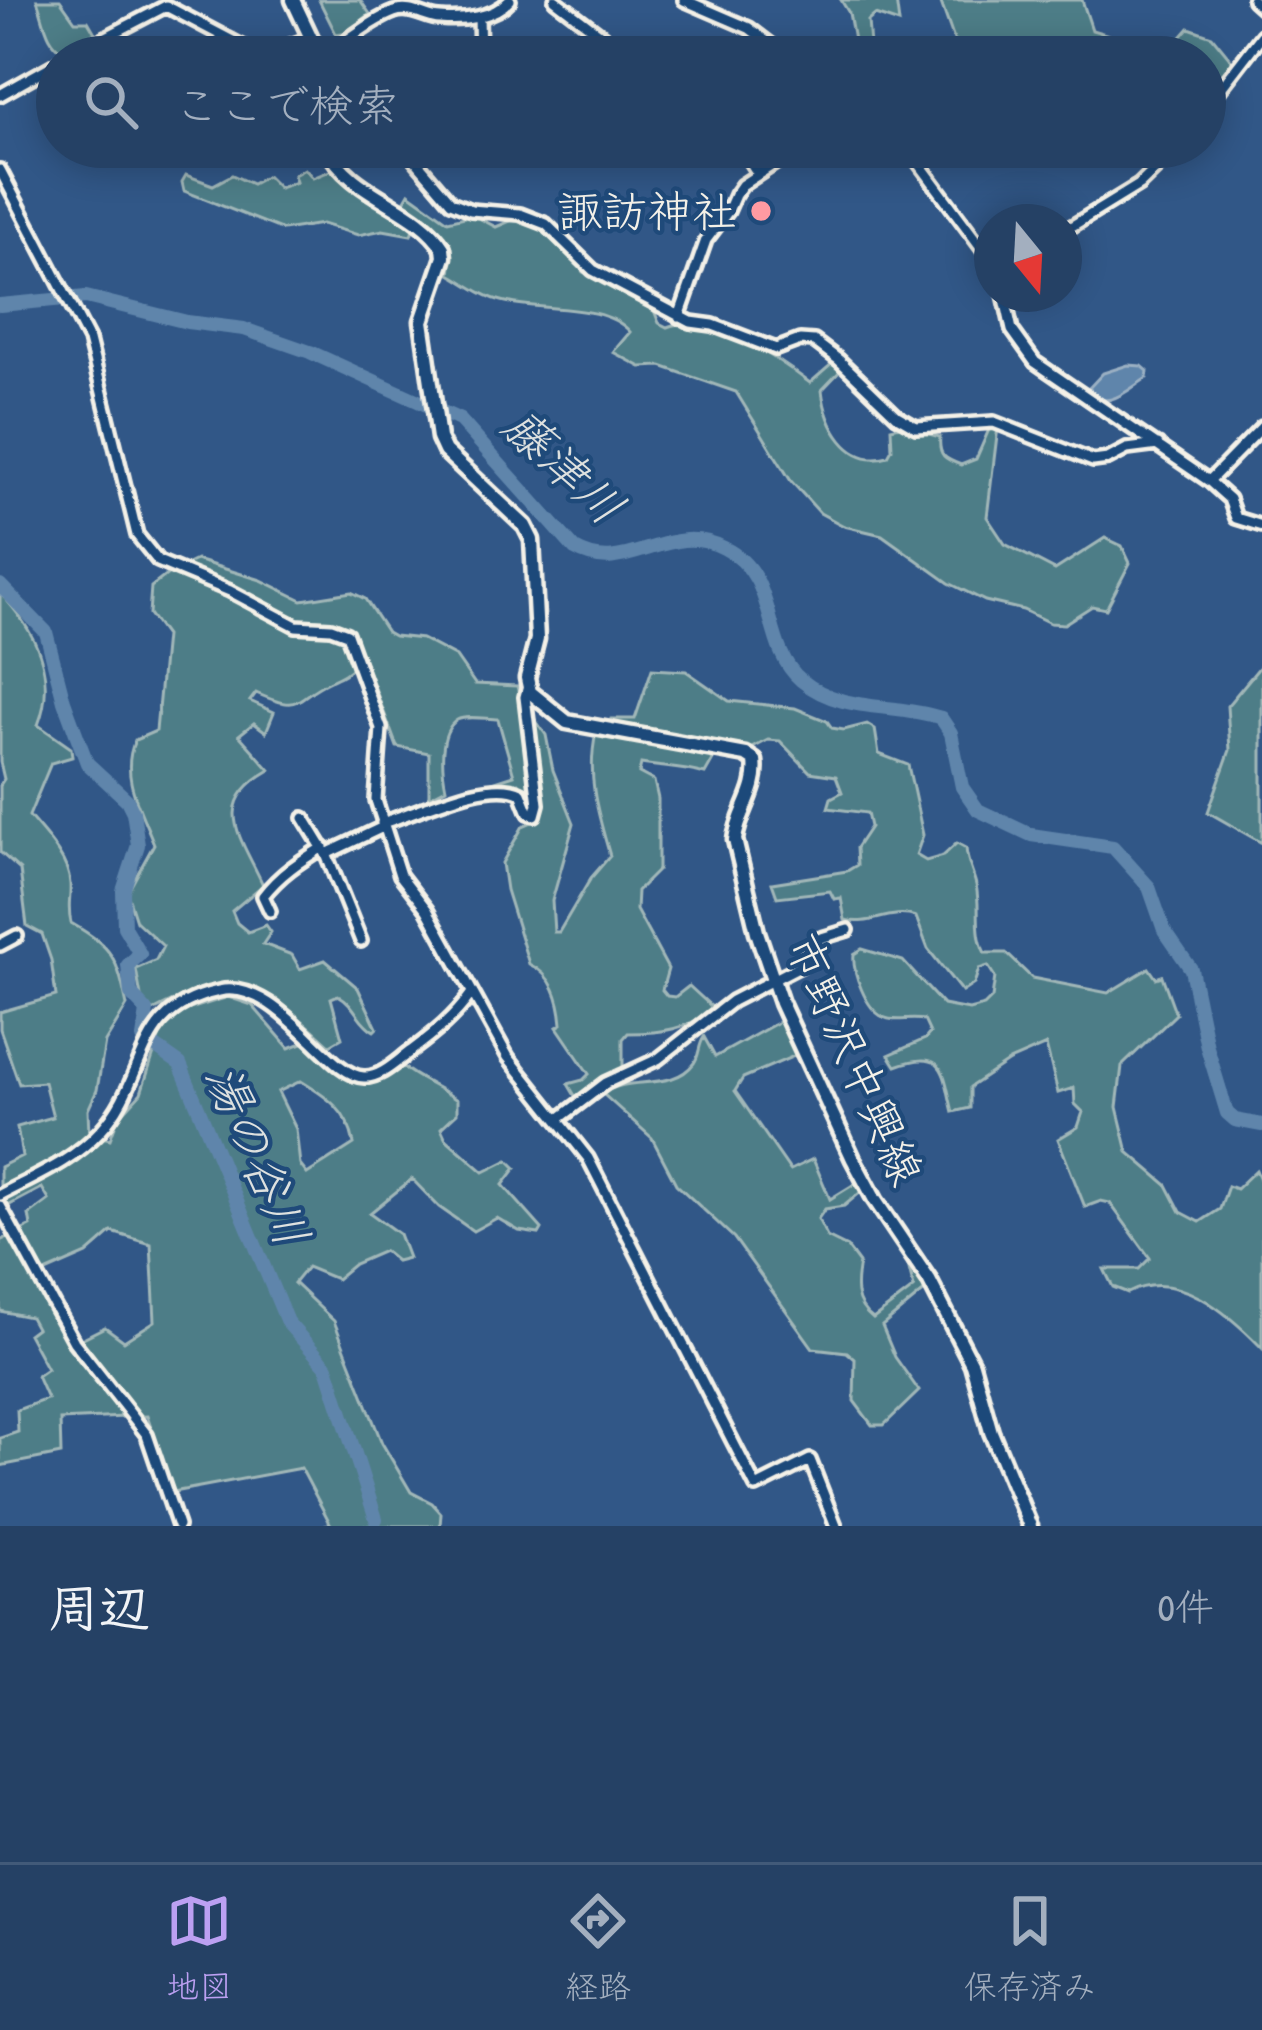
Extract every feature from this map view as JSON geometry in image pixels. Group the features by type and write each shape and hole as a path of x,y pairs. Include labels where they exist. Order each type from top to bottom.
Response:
{"main road":[{"path":"292,0 309,36"},
{"path":"340,168 419,223 443,248 440,270 423,310 435,424 445,451 525,526 532,540 537,638 528,686"},
{"name":"市野沢中興線","path":"528,686 568,722 746,755 755,761 751,797 735,841 771,980 853,1159 929,1280 972,1364 991,1432 1030,1526"}],"street":[{"path":"355,36 394,12 410,9 437,19 479,16 495,13 510,0"},
{"path":"554,0 602,36"},
{"path":"684,0 759,36"},
{"path":"1253,0 1262,8"},
{"path":"108,36 166,6 223,36"},
{"path":"479,16 479,36"},
{"path":"1226,81 1262,34"},
{"path":"0,95 36,75"},
{"path":"423,168 451,202 470,210 520,214 546,224 586,266 679,316 776,349 800,340 814,341 897,416 916,427 994,422 1093,460 1108,459 1127,448 1158,445"},
{"path":"754,168 758,174"},
{"path":"679,316 706,240 742,185 767,168"},
{"path":"923,168 974,238"},
{"path":"1082,219 1156,168"},
{"path":"0,170 84,328 137,535 145,549 158,561 296,626 341,630 352,643 382,728 375,789 400,875 427,910 508,1057 588,1158 756,1487 810,1460 836,1526"},
{"path":"1007,312 1023,350 1035,362 1210,481 1228,500 1236,518 1262,526"},
{"path":"1210,481 1262,428"},
{"path":"269,911 263,896 289,867 446,796 511,788 521,793 529,813 535,815 528,686"},
{"path":"304,818 324,851 361,941"},
{"path":"560,1118 606,1083 658,1059 731,1001 800,966 818,939 848,930"},
{"path":"0,945 16,936"},
{"path":"0,1195 61,1164 100,1131 116,1112 152,1034 178,1004 223,989 238,990 305,1030 342,1070 364,1078 380,1073 445,1027 471,994"},
{"path":"0,1205 74,1342 147,1436 178,1526"}],"green space":[{"path":"37,0 60,0 75,21 88,21 95,33 90,36 50,36"},
{"path":"319,0 360,0 370,14 348,32 336,34"},
{"path":"841,0 896,0 899,23 875,15 868,21 869,36 853,36"},
{"path":"940,0 1082,0 1092,30 1112,36 953,36"},
{"path":"1189,28 1212,36 1182,36"},
{"path":"305,169 313,178 332,170 413,229 411,235 383,230 358,235 322,224 283,230 184,191 182,182 186,175 213,185 232,175 252,184 267,176 279,188 296,182 294,175"},
{"path":"409,193 448,221 473,215 496,227 517,218 529,219 562,240 583,272 607,280 653,308 659,323 667,327 702,325 722,331 762,350 810,383 834,362 842,369 822,390 828,417 842,441 861,456 888,456 891,428 900,426 940,437 944,456 961,465 976,459 991,425 998,427 987,517 1005,544 1055,570 1105,538 1122,546 1130,563 1106,609 1092,606 1064,624 1050,623 1023,610 985,601 949,583 882,535 844,526 820,513 791,481 736,392 661,366 641,367 613,352 630,332 605,316 502,301 450,274 446,240 402,205"},
{"path":"196,560 261,580 302,600 351,592 365,599 387,632 422,639 456,657 475,684 517,686 546,735 553,770 574,823 552,901 554,932 559,932 610,856 593,780 596,733 607,732 611,719 635,719 652,669 686,671 729,701 795,708 827,721 832,728 867,724 875,729 879,754 908,765 923,835 916,855 926,861 943,856 957,843 966,848 985,953 1006,953 1032,978 1108,993 1149,968 1156,978 1162,976 1176,1014 1122,1066 1117,1107 1128,1152 1167,1185 1181,1212 1200,1222 1220,1209 1228,1186 1236,1189 1256,1170 1262,1184 1262,1348 1218,1309 1183,1290 1146,1287 1128,1293 1113,1287 1104,1269 1139,1269 1150,1258 1110,1203 1085,1207 1058,1139 1078,1127 1083,1112 1075,1104 1074,1088 1058,1093 1046,1045 1009,1061 970,1087 970,1108 953,1112 944,1076 934,1062 896,1066 889,1055 930,1033 924,1020 892,1020 877,1013 861,989 854,954 862,949 903,961 943,1005 969,1010 992,998 995,977 988,966 979,969 974,984 962,992 928,949 916,917 845,920 841,898 834,899 830,891 777,897 772,883 847,871 857,865 856,848 870,827 867,813 828,808 831,798 842,792 836,776 810,772 780,741 768,740 749,750 722,744 705,774 641,764 639,773 654,781 658,799 658,870 637,891 636,910 668,969 662,990 675,997 689,986 713,1008 673,1029 628,1033 623,1039 623,1067 577,1099 568,1084 589,1074 557,1027 562,1024 554,989 529,964 502,863 523,826 539,819 541,805 531,804 519,783 474,788 514,775 498,719 466,718 451,726 443,752 446,788 429,797 429,753 397,747 366,664 355,665 296,702 282,703 256,693 250,701 274,712 266,732 254,723 239,735 270,770 251,783 235,809 240,837 263,885 232,911 248,932 266,925 271,932 263,944 292,955 300,969 325,960 358,988 377,1028 369,1027 338,995 331,998 342,1038 330,1045 284,1006 246,987 205,989 151,1012 142,1002 136,969 156,960 163,946 136,921 127,893 154,844 129,767 135,740 156,731 165,636 149,614 151,587"},
{"path":"0,593 24,622 40,654 45,688 38,725 71,748 72,757 51,763 29,816 55,847 69,875 71,923 111,956 127,1006 105,1042 97,1090 88,1110 89,1134 110,1139 118,1118 141,1093 160,1035 177,1013 228,997 252,1005 289,1048 305,1042 349,1080 370,1081 402,1066 457,1100 457,1113 441,1128 446,1139 484,1172 508,1160 516,1168 503,1185 542,1229 539,1234 519,1231 497,1218 473,1231 439,1207 412,1179 370,1213 399,1234 408,1258 396,1261 384,1251 354,1264 336,1279 307,1267 294,1283 334,1321 382,1443 411,1492 441,1513 440,1526 323,1526 330,1523 301,1468 173,1492 147,1416 60,1420 61,1454 0,1466 0,1438 18,1432 17,1410 47,1399 37,1376 47,1369 28,1334 36,1328 30,1317 0,1311 0,1241 31,1226 29,1215 49,1200 42,1188 4,1208 0,1167 22,1156 17,1127 53,1117 44,1082 19,1084 0,1029 0,1012 56,996 42,934 27,926 20,870 0,852 0,785 4,779 0,762","holes":["301,1081 341,1113 354,1144 307,1174 300,1165 296,1129 278,1092","112,1232 151,1244 155,1321 124,1341 105,1327 79,1340 41,1274 87,1254"]},
{"path":"1262,664 1262,843 1208,812 1230,750 1227,706"},
{"path":"784,1019 799,1054 743,1078 735,1091 790,1170 813,1159 830,1199 856,1183 861,1192 844,1206 825,1209 818,1219 827,1237 847,1247 859,1263 857,1294 866,1313 873,1319 914,1288 908,1265 914,1264 927,1289 882,1326 895,1357 919,1391 884,1425 872,1425 854,1401 855,1359 847,1352 813,1348 734,1238 676,1184 652,1138 603,1094 685,1072 696,1060 704,1037 715,1057"}],"water":[{"path":"1142,366 1148,371 1147,378 1109,400 1095,396 1089,388 1103,373"}],"waterway":[{"name":"藤津川","path":"0,305 86,297 187,322 244,329 310,352 460,420 575,549 612,557 684,540 724,548 754,576 780,649 801,680 851,703 941,718 951,733 962,787 978,810 1031,835 1113,847 1149,887 1164,930 1191,969 1227,1113 1235,1120 1262,1125"},
{"name":"湯の谷川","path":"0,585 46,632 87,763 127,800 133,812 138,845 123,891 124,927 140,954 128,965 131,994 147,1011 143,1038 180,1064 287,1322 327,1367 376,1519"}],"place":[{"name":"諏訪神社","path":"761,211"}]}
